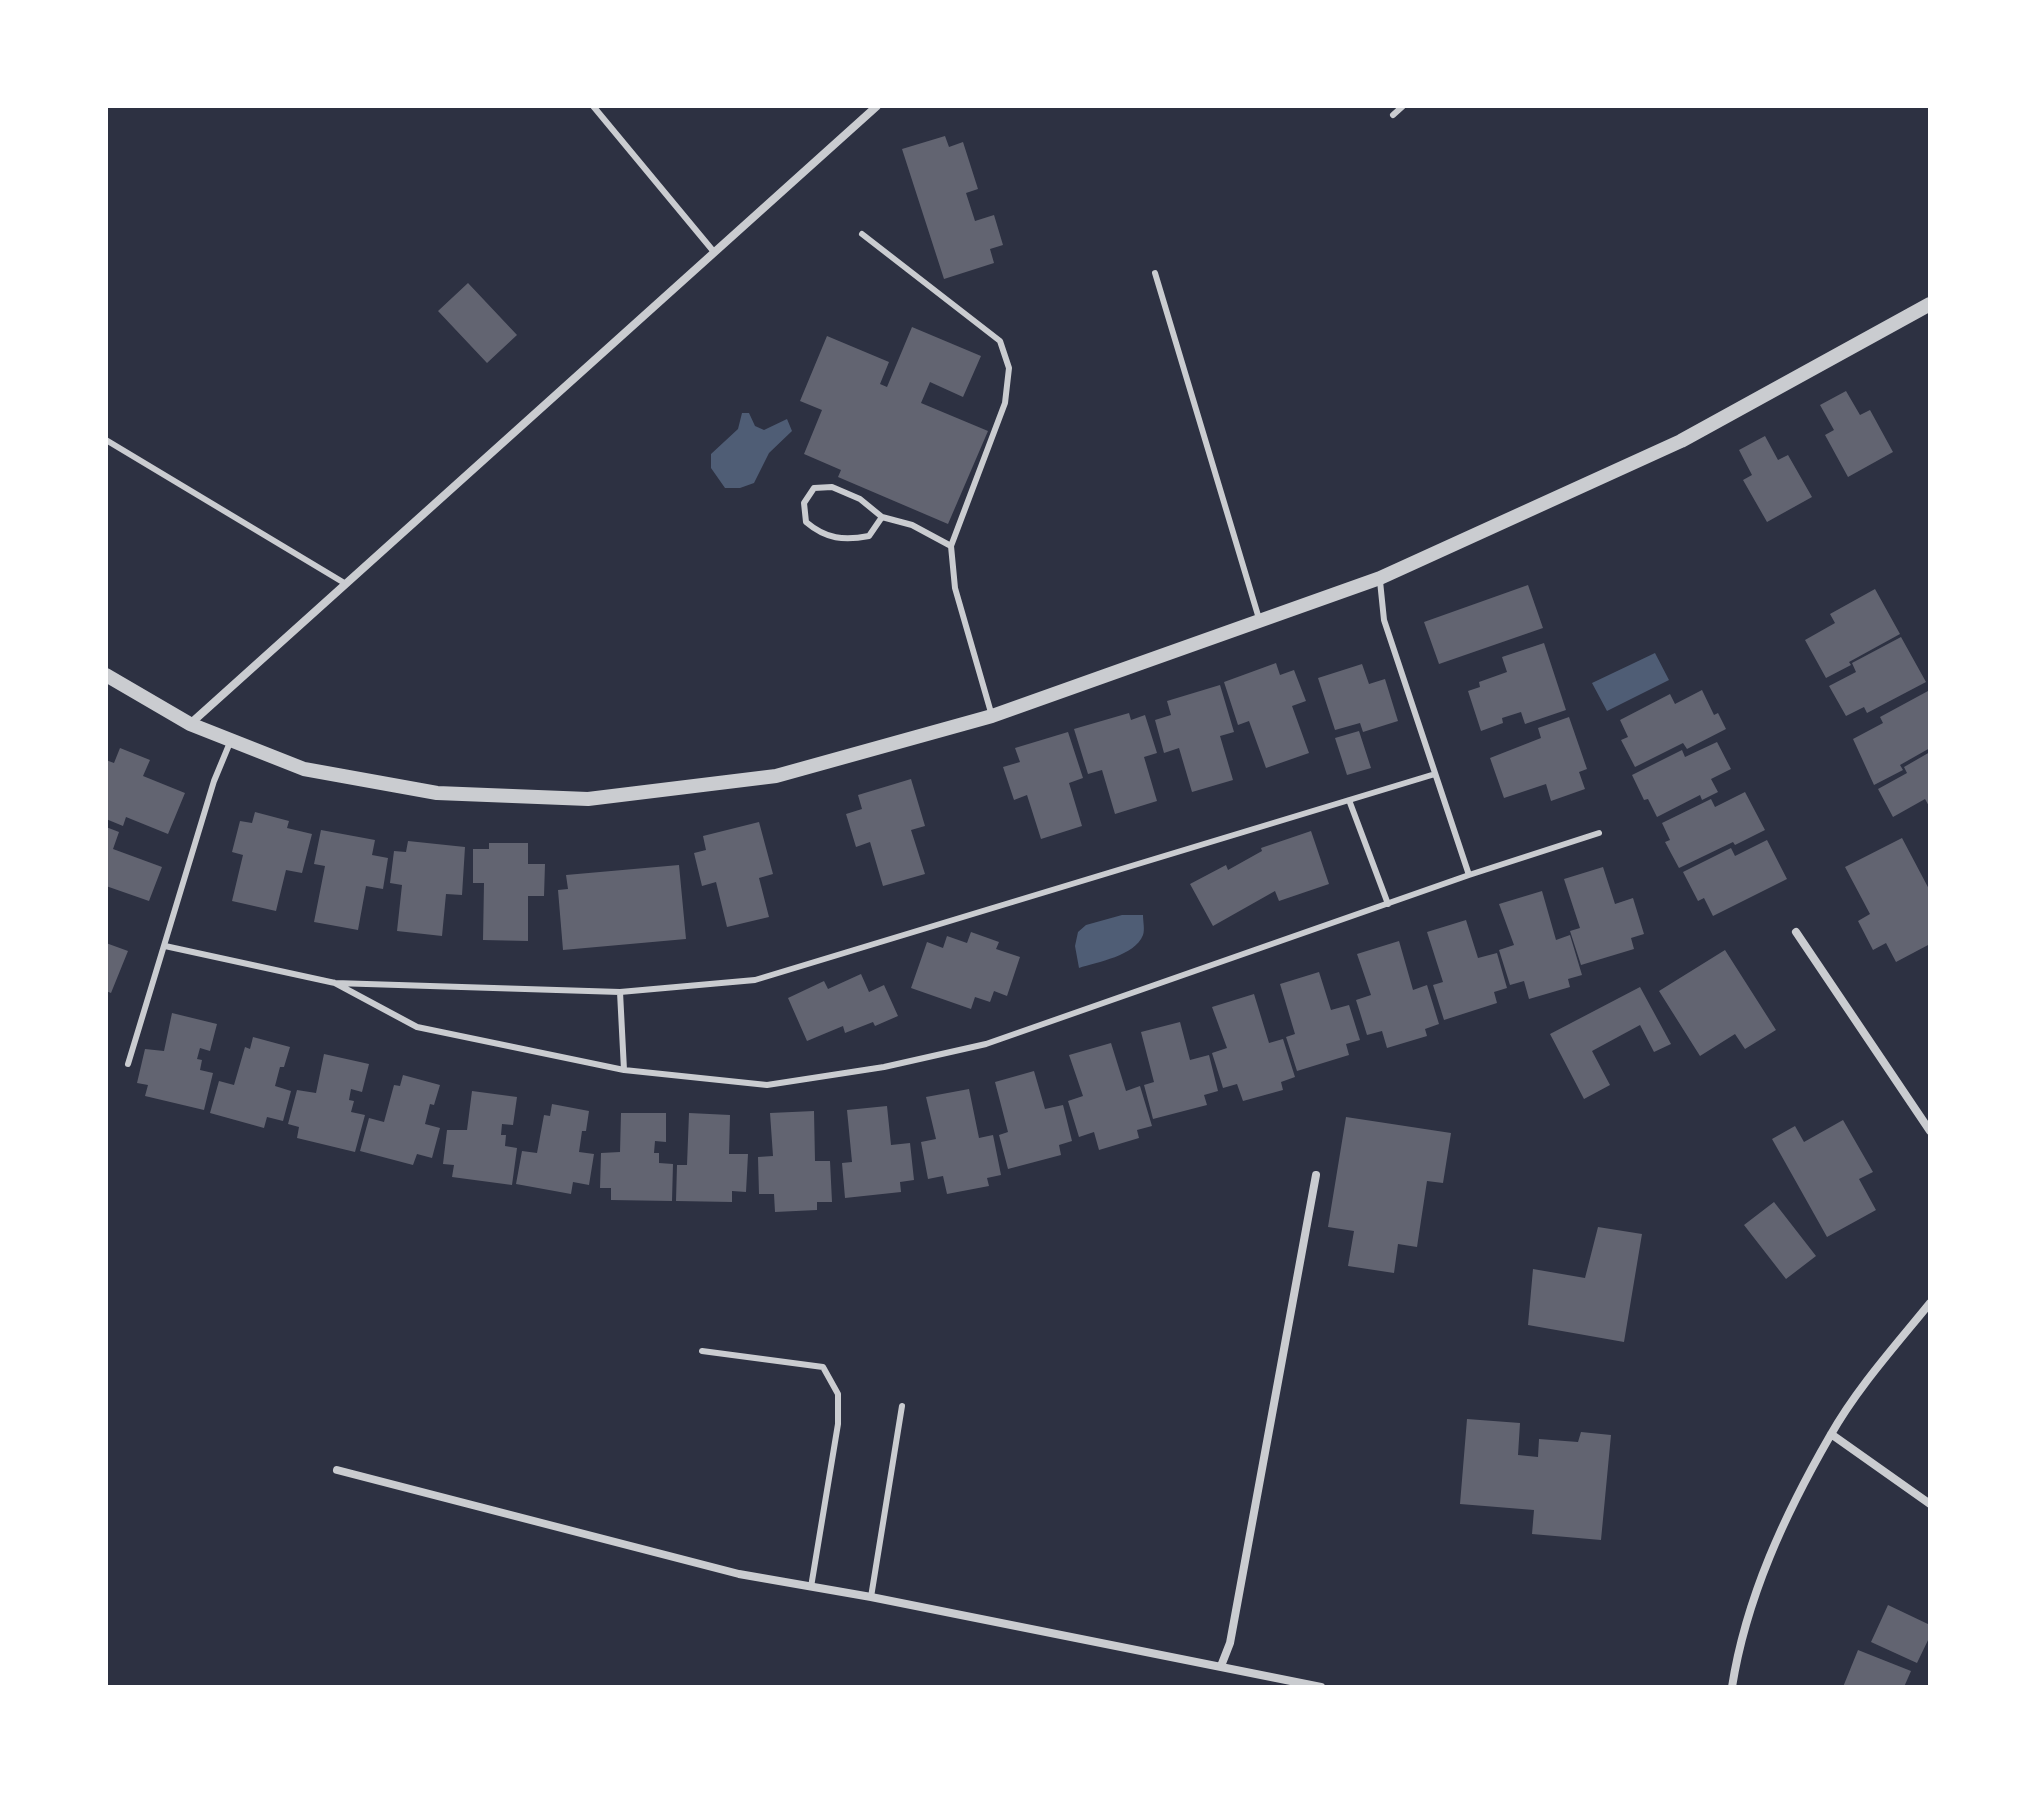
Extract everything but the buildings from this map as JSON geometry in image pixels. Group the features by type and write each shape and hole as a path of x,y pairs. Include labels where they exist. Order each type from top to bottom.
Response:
{"street":[{"path":"190,724 877,106"},
{"path":"106,675 190,724 304,769 437,793 588,799 776,776 992,716 1380,578 1681,441 1930,304"},
{"path":"1796,932 1930,1131"},
{"path":"1221,1666 1230,1643 1316,1175"},
{"path":"1732,1687 1735,1665 1765,1564 1831,1434 1878,1367 1930,1303"},
{"path":"1831,1434 1930,1504"},
{"path":"337,1470 739,1574 871,1597 1321,1687"}],"lane":[{"path":"593,106 714,252"},
{"path":"1393,115 1403,106"},
{"path":"862,234 1000,341 1009,368 1005,403 951,546 955,588 992,716"},
{"path":"1155,273 1260,622"},
{"path":"106,440 346,584"},
{"path":"882,517 869,536 847,541 820,534 806,522 804,503 814,488 832,487 860,499 882,517 912,525 951,546"},
{"path":"1380,578 1384,620 1469,875"},
{"path":"128,1064 214,781 231,740"},
{"path":"165,946 335,983 470,990 620,992 755,980 1435,774"},
{"path":"1349,800 1388,904"},
{"path":"335,983 417,1027 624,1070 767,1085 884,1067 986,1044 1469,875 1599,833"},
{"path":"620,992 624,1070"},
{"path":"702,1351 823,1367 838,1394 838,1424 811,1587"},
{"path":"871,1597 902,1406"}],"water":[{"path":"742,413 749,413 755,426 764,430 787,419 792,431 769,453 754,483 740,488 725,488 711,468 711,454 738,429"},
{"path":"1655,653 1669,680 1607,711 1592,683"},
{"path":"1122,915 1143,915 1144,933 1139,942 1115,957 1079,968 1075,946 1078,932 1086,925"}]}
